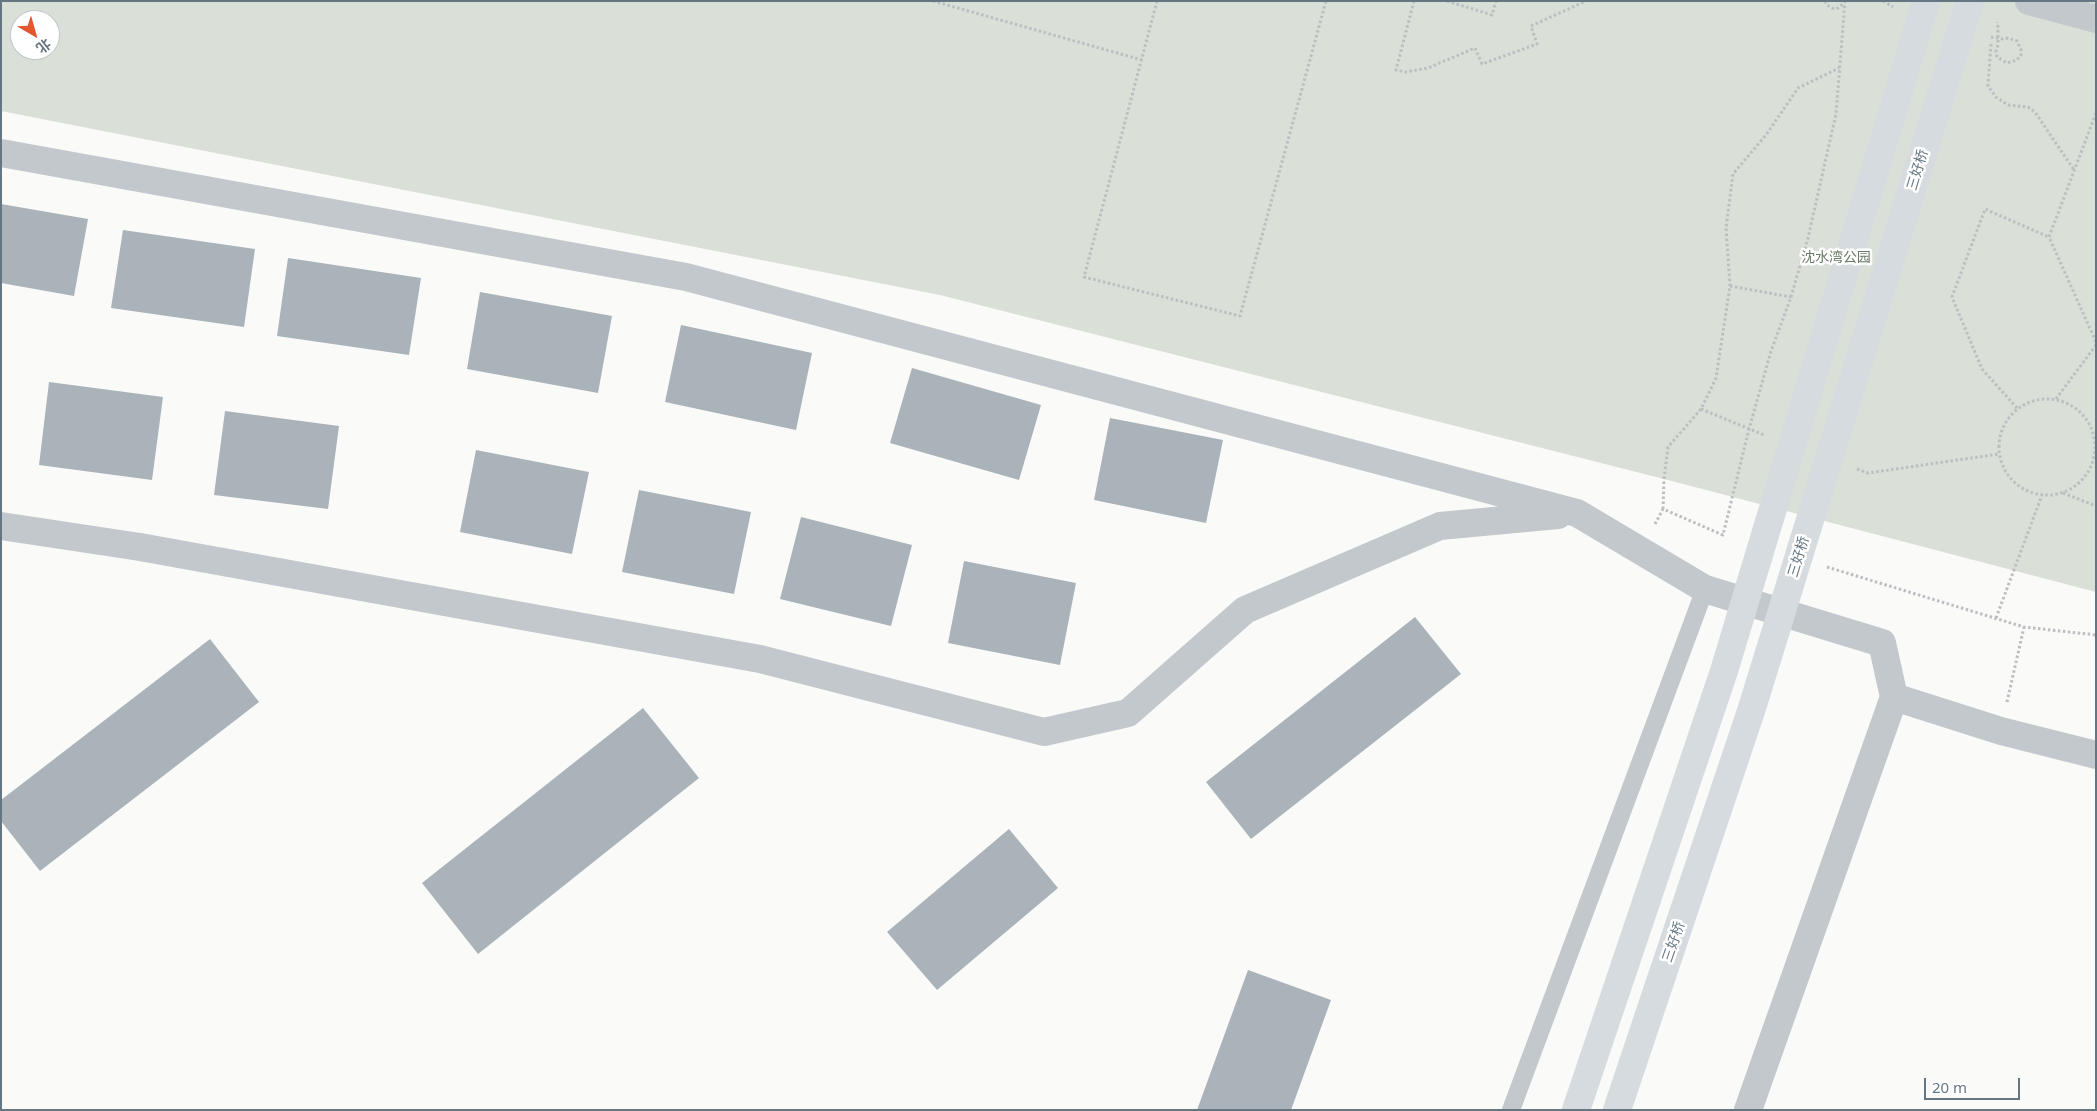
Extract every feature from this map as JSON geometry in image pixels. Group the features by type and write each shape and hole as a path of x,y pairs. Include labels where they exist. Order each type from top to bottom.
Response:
{"main road":[{"path":"1576,1110 1724,671 1926,1"},
{"name":"三好桥","path":"1617,1110 1752,708 1967,13"}],"street":[{"path":"2029,1 2096,19"},
{"path":"1,153 686,277 1577,513 1705,590 1882,643 1894,697 1748,1110"},
{"path":"1,526 140,547 760,659 1044,732 1128,713 1245,610 1440,526 1577,513"},
{"path":"1894,697 2001,731 2096,755"}],"lane":[{"path":"1511,1110 1705,590"}],"path":[{"path":"932,1 1142,60"},
{"path":"1157,1 1084,277 1240,316 1326,1"},
{"path":"1414,1 1396,70 1405,72 1428,68 1475,48 1482,64 1537,44 1531,26 1586,1"},
{"path":"1447,1 1492,15 1496,1"},
{"path":"1825,1 1827,6 1834,8 1843,5 1844,1"},
{"path":"1663,509 1724,535 1749,429 1771,351 1792,297 1808,238 1836,114 1844,1"},
{"path":"1967,13 1976,34 2003,39 2012,38 2019,43 2021,55 2012,63 2002,61 1998,57 1996,50 1998,45 1998,27"},
{"path":"1992,32 1988,86 1996,97 2008,105 2028,107 2035,112 2074,170"},
{"path":"1641,553 1663,509 1668,447 1701,410 1716,378 1730,286 1726,228 1733,174 1766,135 1798,88 1839,68"},
{"path":"2049,237 2093,126 2096,113"},
{"path":"2017,408 1982,369 1952,297 1985,209 2049,237 2096,343 2056,399"},
{"path":"1730,286 1792,297"},
{"path":"2056,399 2072,405 2085,416 2093,431 2096,448 2095,456 2088,472 2077,484 2062,493 2042,495 2026,491 2012,481 2003,467 1999,454 2000,437 2006,421 2017,408 2032,401 2056,399"},
{"path":"2062,493 2096,506"},
{"path":"1996,618 2042,495"},
{"path":"1827,567 2024,627 2096,635"},
{"path":"2001,731 2024,627"}],"green space":[{"name":"沈水湾公园","path":"1,1 2096,1 2096,592 1664,479 940,295 1,111"}],"building":[{"path":"1,204 88,219 74,296 1,283"},
{"path":"123,230 255,249 244,327 111,308"},
{"path":"288,258 421,278 409,355 277,336"},
{"path":"480,292 612,316 598,393 467,369"},
{"path":"681,325 812,353 796,430 665,402"},
{"path":"912,368 1041,405 1019,480 890,443"},
{"path":"49,382 163,397 152,480 39,465"},
{"path":"225,411 339,426 328,509 214,495"},
{"path":"1110,418 1223,440 1206,523 1094,500"},
{"path":"476,450 589,472 572,554 460,532"},
{"path":"639,490 751,512 734,594 622,572"},
{"path":"801,517 912,545 891,626 780,599"},
{"path":"964,561 1076,583 1060,665 948,643"},
{"path":"1415,617 1461,674 1251,839 1206,782"},
{"path":"210,639 259,702 40,871 1,821 1,800"},
{"path":"643,708 699,778 478,954 422,883"},
{"path":"1009,829 1058,888 937,990 887,932"},
{"path":"1248,970 1331,1000 1291,1110 1197,1110"}]}
